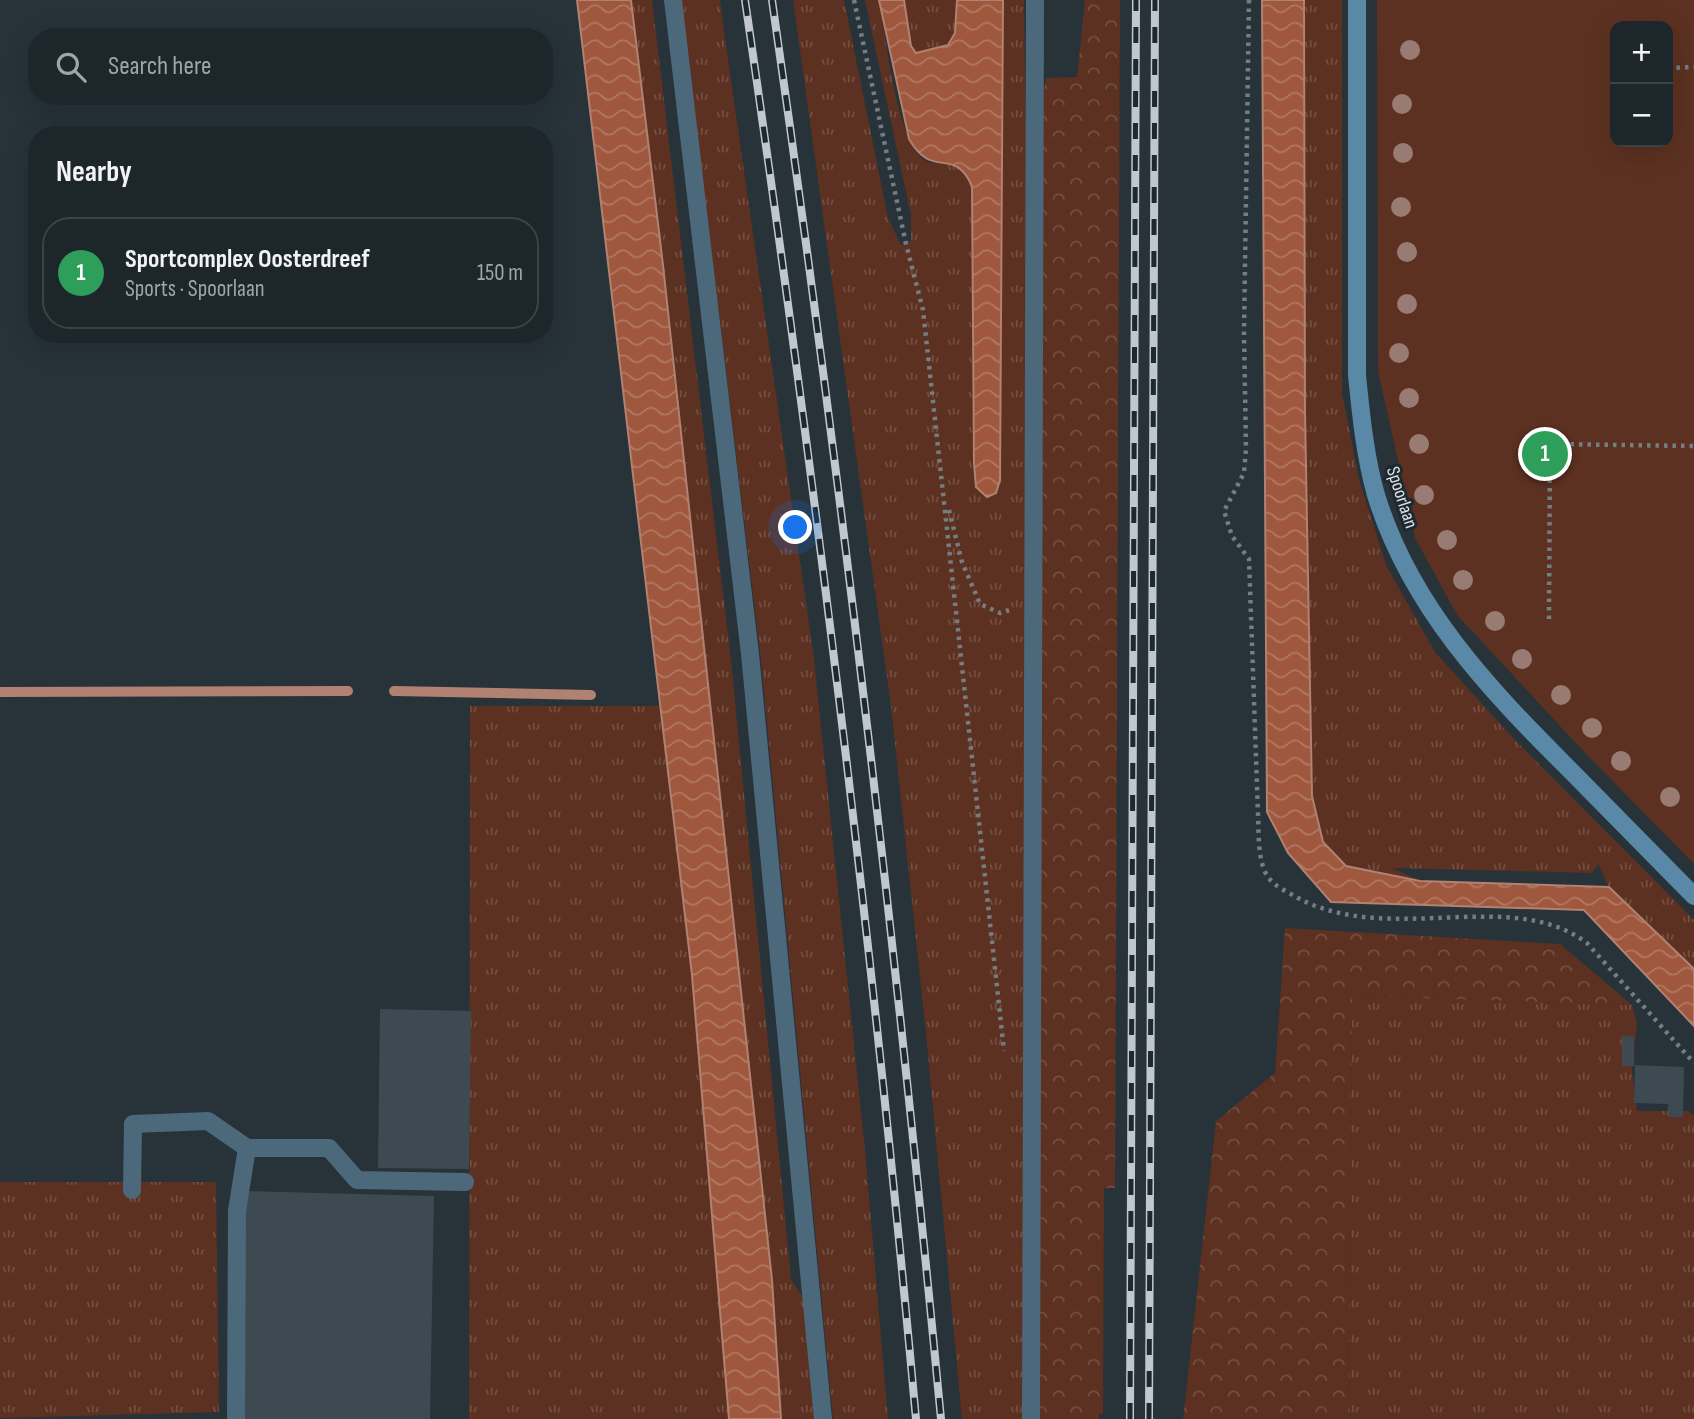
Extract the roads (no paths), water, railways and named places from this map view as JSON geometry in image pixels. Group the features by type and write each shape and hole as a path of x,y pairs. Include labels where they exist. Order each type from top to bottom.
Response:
{"main road":[{"name":"Spoorlaan","path":"1357,0 1357,375 1364,436 1376,496 1399,551 1440,626 1486,685 1694,896"}],"lane":[{"path":"673,0 750,654 823,1419"},
{"path":"1031,1419 1035,0"},
{"path":"132,1190 133,1124 208,1121 247,1148 329,1148 357,1180 465,1182"},
{"path":"236,1419 237,1211 247,1148"}],"water":[{"path":"577,0 631,0 663,265 772,1280 781,1419 729,1419 692,975"},
{"path":"879,0 904,0 911,46 916,53 948,45 955,33 957,0 1003,0 1000,480 996,493 987,497 976,487 974,463 972,186 958,167 926,158 909,139"},
{"path":"1262,0 1304,0 1305,413 1312,796 1323,842 1346,866 1420,881 1609,887 1694,969 1694,1026 1584,910 1331,902 1288,853 1267,812"}],"waterway":[{"path":"0,692 348,691"},
{"path":"394,691 591,695"}],"railway":[{"path":"745,0 795,354 840,708 881,1063 916,1419"},
{"path":"772,0 821,354 865,709 941,1419"},
{"path":"1130,1419 1136,0"},
{"path":"1149,1419 1155,0"}],"place":[{"name":"Sportcomplex Oosterdreef","path":"1545,454"}]}
